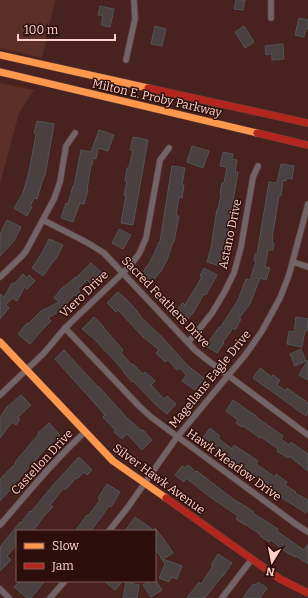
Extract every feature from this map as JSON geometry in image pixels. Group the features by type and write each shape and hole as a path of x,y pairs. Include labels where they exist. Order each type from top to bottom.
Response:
{"main road":[{"name":"Milton E. Proby Parkway","path":"0,55 308,123"},
{"name":"Milton E. Proby Parkway","path":"0,72 308,145"},
{"path":"295,120 305,117 308,118"},
{"name":"Silver Hawk Avenue","path":"0,342 106,455 280,579 308,593"}],"street":[{"path":"126,60 135,19 134,0"},
{"path":"271,0 271,18"},
{"path":"0,277 26,251 43,220 58,190 66,146 75,133"},
{"name":"Viero Drive","path":"0,395 44,353 65,328 134,261 144,242 148,229 160,160 169,148"},
{"name":"Astano Drive","path":"188,342 212,313 234,273 241,247 253,177 258,166"},
{"name":"Magellans Eagle Drive","path":"110,530 123,515 177,437 255,342 270,319 280,298 293,262 308,204"},
{"name":"Sacred Feathers Drive","path":"43,220 98,249 109,258 195,350 308,435"},
{"path":"293,262 308,267"},
{"name":"Hawk Meadow Drive","path":"65,328 145,412 308,532"},
{"name":"Castellon Drive","path":"0,525 58,458 85,432"},
{"path":"222,598 252,559"},
{"path":"50,598 64,582"},
{"path":"0,589 9,598"}],"shaded area":[{"path":"0,0 55,0 42,58 0,48"},
{"path":"0,83 34,90 19,113 0,184"}],"building":[{"path":"236,0 245,0 243,10 234,9"},
{"path":"100,6 114,9 110,27 101,25 103,16 98,15"},
{"path":"299,18 308,20 308,29 306,29 304,37 295,35"},
{"path":"155,26 166,29 162,46 151,44"},
{"path":"244,26 254,42 245,48 235,32"},
{"path":"283,44 284,59 272,60 272,54 266,55 265,46"},
{"path":"37,121 54,124 45,176 37,199 34,198 30,206 32,207 27,216 14,208 23,193 29,172"},
{"path":"99,130 114,135 108,151 98,148 96,159 93,158 88,190 84,204 80,203 73,222 61,218 66,203 68,204 74,186 81,150 91,152"},
{"path":"133,137 148,140 133,225 121,223 126,195 124,195 127,181 125,181 127,168 129,168 133,150 130,150"},
{"path":"192,146 209,151 203,168 187,162"},
{"path":"223,152 233,154 232,159 237,160 235,172 238,172 220,266 207,262 211,248 222,183 224,183 227,167 220,166"},
{"path":"281,164 294,166 292,179 287,178 286,181 283,180 281,196 279,196 272,239 272,243 274,243 273,250 268,250 265,267 270,268 266,280 260,278 250,304 239,318 241,319 235,330 233,328 217,353 206,346 219,327 220,328 238,300 246,279 250,280 256,261 254,261 255,254 257,254 269,182 277,183"},
{"path":"172,166 185,168 182,185 184,185 182,198 179,197 176,216 179,216 174,242 167,260 161,271 150,284 140,276 148,265 160,242"},
{"path":"7,220 21,227 14,241 0,256 0,234"},
{"path":"119,229 131,235 123,249 112,243"},
{"path":"49,239 63,245 56,259 43,276 32,268"},
{"path":"91,263 101,272 90,283 87,280 78,289 80,292 75,296 74,295 60,311 48,318 51,321 30,344 18,334 27,323 28,324 41,311 59,302 54,298 61,289 76,278"},
{"path":"204,268 217,275 206,295 204,294 193,313 185,322 174,313 183,303 185,305 202,277 200,276"},
{"path":"23,274 27,278 29,275 35,281 27,289 25,286 17,301 12,298 6,305 9,308 0,319 0,294 4,297 12,283 14,284"},
{"path":"118,292 188,366 204,378 195,390 182,381 186,375 180,368 177,370 168,360 165,362 156,353 159,350 143,337 118,310 116,312 107,303"},
{"path":"94,317 123,350 121,353 132,365 133,364 143,374 145,372 155,381 151,385 164,399 167,396 176,404 167,414 156,405 133,381 132,382 115,361 82,329"},
{"path":"296,317 308,319 307,331 305,330 302,347 287,344 289,331 294,332"},
{"path":"301,349 306,361 295,366 290,354"},
{"path":"64,350 127,418 142,431 143,430 152,440 142,450 127,434 122,439 114,432 115,430 103,417 105,415 55,359"},
{"path":"308,360 308,380 299,375"},
{"path":"260,368 272,377 273,375 280,380 277,385 286,391 287,388 308,403 308,413 306,416 253,378"},
{"path":"21,395 31,405 18,417 20,419 16,425 12,422 0,438 0,417 6,408"},
{"path":"233,400 283,436 281,439 289,445 291,442 308,454 308,471 289,456 288,458 277,451 278,449 261,437 260,438 236,423 238,420 226,411"},
{"path":"49,423 60,435 46,448 0,501 0,479 16,463 15,462 39,434 38,433"},
{"path":"210,428 220,436 218,438 232,449 234,445 258,461 256,464 275,477 276,474 287,482 285,485 296,492 295,493 308,500 308,510 306,513 282,498 283,497 268,487 269,485 250,472 249,474 225,458 226,457 202,439"},
{"path":"79,457 92,470 87,475 84,472 65,490 63,489 50,505 53,507 34,530 16,530 16,545 7,556 11,560 0,571 0,547"},
{"path":"188,465 233,499 278,529 277,531 304,550 308,544 308,564 296,556 295,557 286,552 271,540 269,542 260,536 261,535 236,519 238,516 186,478 184,482 175,475 182,466 185,468"},
{"path":"107,484 120,492 111,507 109,506 92,530 76,530 100,500 98,498"},
{"path":"135,517 154,530 126,530"},
{"path":"155,528 173,553 163,559 182,566 177,579 171,577 169,582 159,578 165,564 156,550"},
{"path":"218,554 232,563 223,576 205,598 187,598 199,582 201,584 213,566 211,565"},
{"path":"156,581 162,590 151,597 143,585 148,582"},
{"path":"19,582 44,582 31,598 27,598 14,587"},
{"path":"105,582 122,582 115,590"},
{"path":"126,582 139,585 137,598 123,598"},
{"path":"258,582 267,588 260,598 243,598 253,584 255,585"}],"traffic: slow":[{"path":"0,55 148,88"},
{"path":"0,72 257,133"},
{"path":"0,342 113,461 166,498"}],"traffic: jam":[{"path":"148,88 308,123"},
{"path":"257,133 308,145"},
{"path":"166,498 280,579 308,593"}]}
